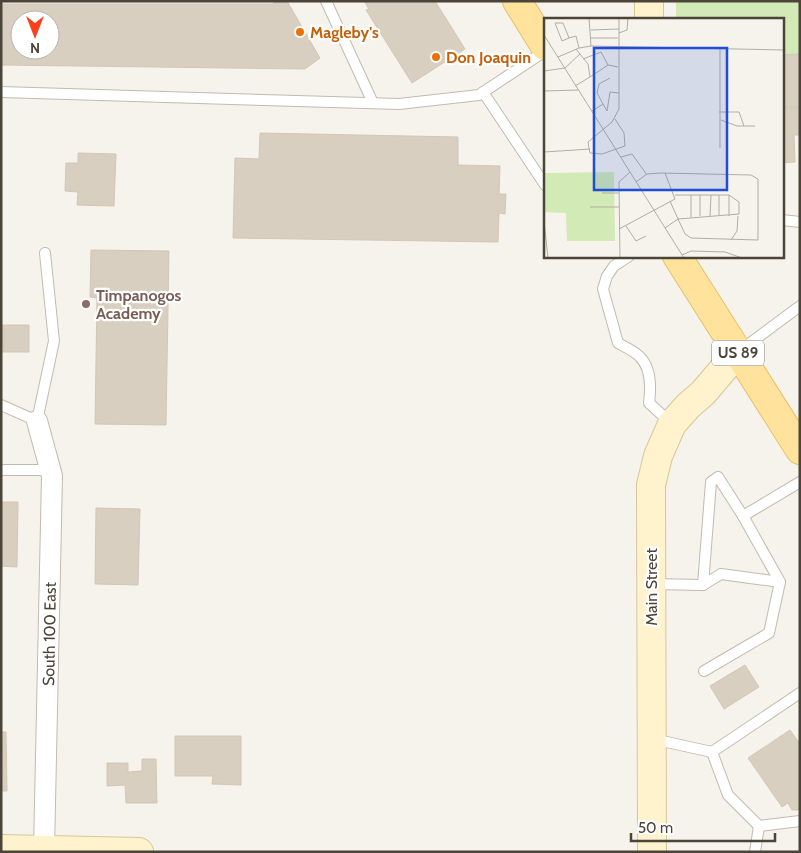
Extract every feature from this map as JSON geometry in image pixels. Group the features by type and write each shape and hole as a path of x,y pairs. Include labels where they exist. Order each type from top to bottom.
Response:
{"main road":[{"path":"517,1 544,44"},
{"name":"US 89","path":"678,258 800,450"}],"street":[{"path":"649,1 649,18"},
{"name":"Main Street","path":"652,852 651,485 658,456 672,424 703,393 738,352"},
{"name":"South 100 East","path":"37,421 50,470 52,486 44,850"},
{"path":"1,849 139,852"}],"lane":[{"path":"326,1 373,103"},
{"path":"1,92 399,104 479,95 544,52"},
{"path":"484,92 544,183"},
{"path":"784,220 800,222"},
{"path":"1,405 37,421 54,341 45,253"},
{"path":"626,258 614,266 607,276 603,290 612,326 618,343 639,356 644,363 649,374 651,392 649,403 672,424"},
{"path":"738,352 800,306"},
{"path":"1,470 50,470"},
{"path":"703,585 712,482 718,477 743,516 780,582 770,633 704,671"},
{"path":"743,516 800,482"},
{"path":"651,584 703,585 721,574 780,582"},
{"path":"652,739 712,752 800,693"},
{"path":"712,752 728,795 759,826"},
{"path":"759,826 800,821"},
{"path":"755,852 759,826"}],"green space":[{"path":"676,1 800,1 800,108 784,108 784,18 676,18"}],"building":[{"path":"276,1 287,1 320,58 305,69 1,65 1,4 273,4"},
{"path":"364,1 435,1 465,49 412,83 366,10 369,9"},
{"path":"800,54 800,107 784,107 784,55"},
{"path":"784,108 800,108 800,135 794,135 795,162 784,163"},
{"path":"260,133 458,137 458,165 500,166 499,194 506,194 505,214 499,213 498,242 233,238 235,158 259,159"},
{"path":"78,153 116,154 114,206 77,205 78,192 65,191 66,163 78,163"},
{"path":"91,250 169,251 166,425 95,424 97,298 90,297"},
{"path":"2,325 29,325 29,352 3,352"},
{"path":"1,502 18,502 17,567 1,566"},
{"path":"96,508 140,509 138,585 95,584"},
{"path":"745,665 759,687 724,709 710,686"},
{"path":"790,730 800,744 800,810 792,810 788,803 782,807 748,758"},
{"path":"1,732 6,732 7,791 1,791"},
{"path":"175,736 241,736 241,785 212,784 213,776 175,776"},
{"path":"142,759 156,759 157,803 126,803 125,785 107,786 107,763 128,763 128,772 142,771"}],"place":[{"name":"Magleby's","path":"300,32"},
{"name":"Don Joaquin","path":"436,57"},
{"name":"Timpanogos Academy","path":"86,304"}]}
